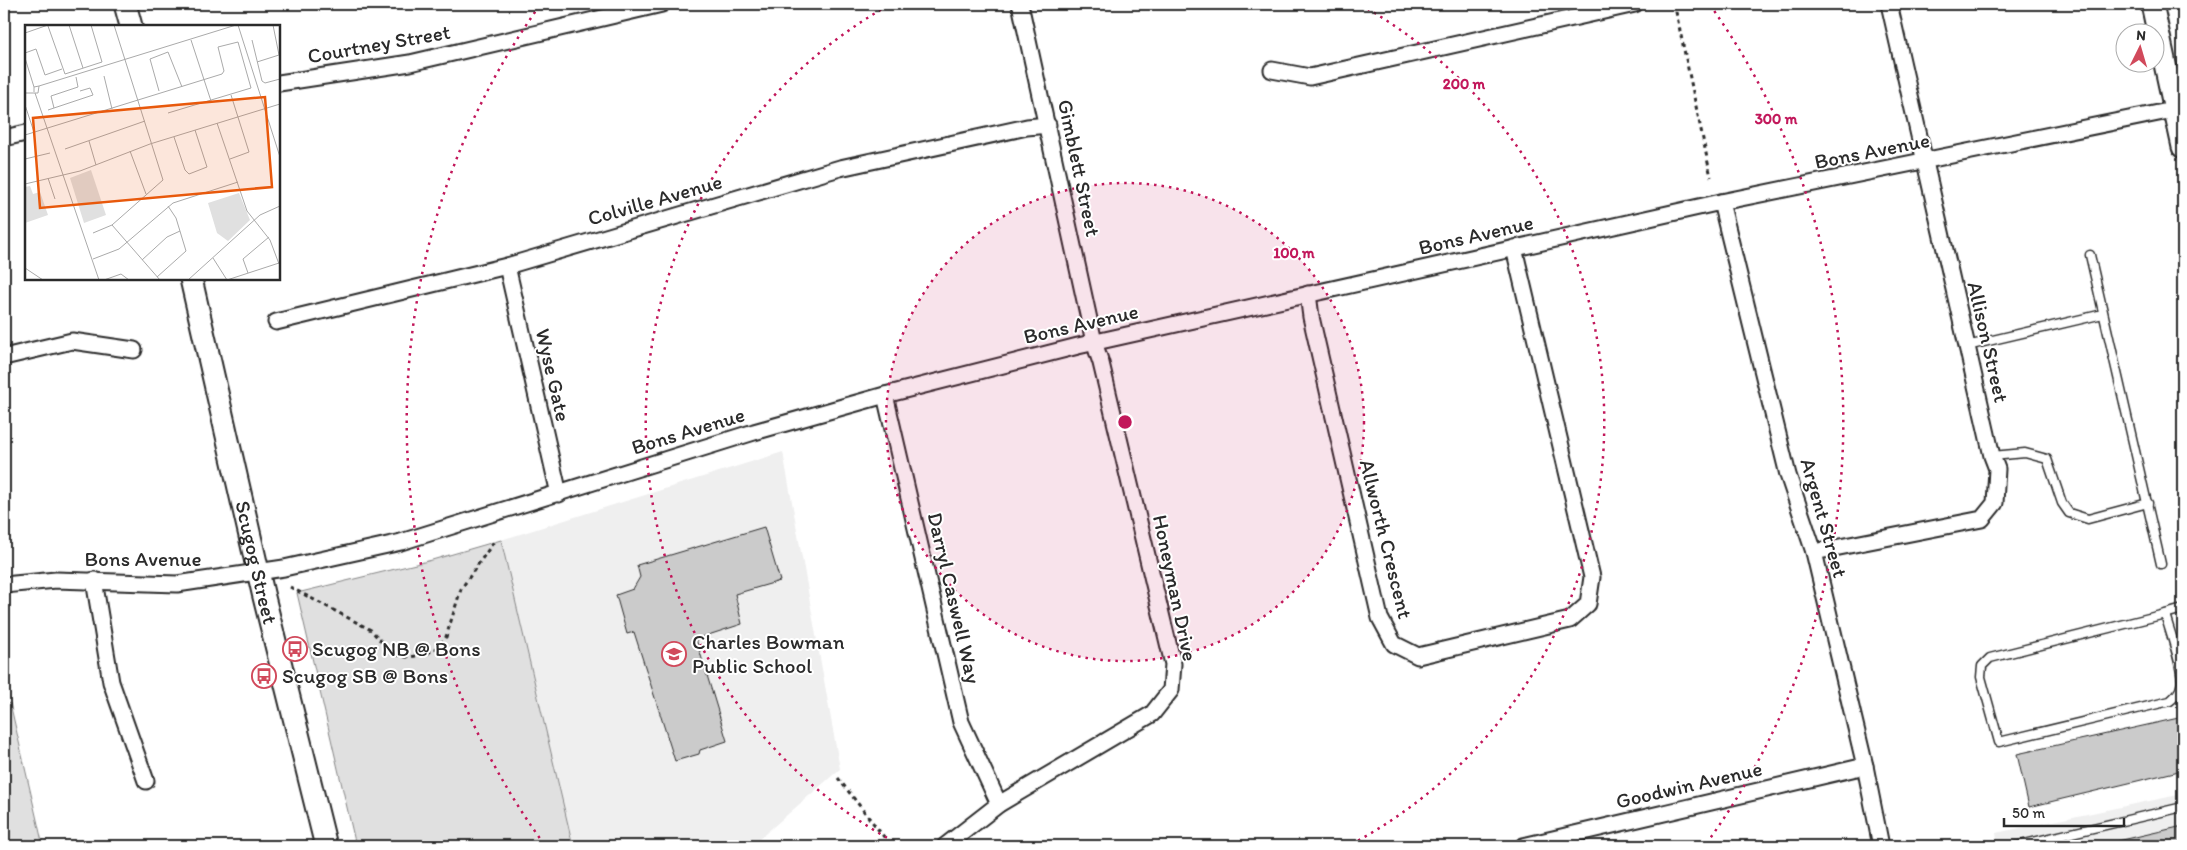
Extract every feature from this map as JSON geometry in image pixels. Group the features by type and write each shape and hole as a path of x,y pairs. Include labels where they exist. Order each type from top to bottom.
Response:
{"street":[{"path":"125,4 131,25"},
{"name":"Courtney Street","path":"280,83 410,63 662,4"},
{"name":"Gimblett Street","path":"1020,4 1094,342"},
{"path":"1272,70 1310,77 1635,4"},
{"name":"Allison Street","path":"1814,552 1982,519 1995,503 1997,469 1992,456 1889,4"},
{"path":"2152,4 2179,109 2183,147"},
{"name":"Bons Avenue","path":"4,586 56,580 176,584 284,568 401,542 754,432 884,395 1094,342 1721,202 2179,109"},
{"name":"Colville Avenue","path":"276,322 507,266 840,168 1028,127 1048,125"},
{"path":"4,138 25,134"},
{"name":"Argent Street","path":"1721,202 1788,475 1814,552 1865,766 1881,846"},
{"name":"Allworth Crescent","path":"1308,294 1380,618 1394,644 1418,656 1428,654 1570,620 1588,604 1592,576 1514,248"},
{"name":"Wyse Gate","path":"507,266 559,494"},
{"name":"Scugog Street","path":"191,280 326,846"},
{"path":"4,357 72,341 134,350"},
{"name":"Honeyman Drive","path":"945,846 999,804 1152,714 1171,690 1174,664 1101,363 1094,342"},
{"name":"Darryl Caswell Way","path":"884,395 961,722 999,804"},
{"path":"94,580 111,682 146,781"},
{"name":"Goodwin Avenue","path":"1523,846 1865,766"}],"lane":[{"path":"2090,255 2161,564"},
{"path":"1968,346 2103,314"},
{"path":"1992,456 2025,453 2047,459 2062,503 2069,513 2088,519 2148,503"},
{"path":"2165,614 2182,676 2181,687 2176,696 2170,701 1999,742 1980,677 1982,666 1990,658 2183,609"},
{"path":"2016,846 2183,807"}],"path":[{"path":"1678,4 1676,12 1712,177"},
{"path":"290,587 371,630 392,654 407,657 425,655 439,646 446,637 461,589 495,540"},
{"path":"838,778 891,846"}],"shaded area":[{"name":"Charles Bowman Public School","path":"783,452 840,769 751,846 573,846 501,540"},
{"path":"501,540 573,846 356,846 297,593 432,560"},
{"path":"10,703 43,846 4,846 4,705"},
{"path":"2183,794 2183,846 1998,846 1996,833"}],"building":[{"path":"764,527 780,581 735,594 742,624 696,639 727,741 700,750 699,754 675,761 634,632 627,634 616,595 633,589 640,577 637,565"},
{"path":"2183,717 2183,770 2029,807 2017,754"},
{"path":"2183,826 2183,846 2119,846 2118,841"}],"place":[{"name":"Scugog NB @ Bons","path":"295,649"},
{"name":"Charles Bowman Public School","path":"674,654"},
{"name":"Scugog SB @ Bons","path":"264,676"}]}
